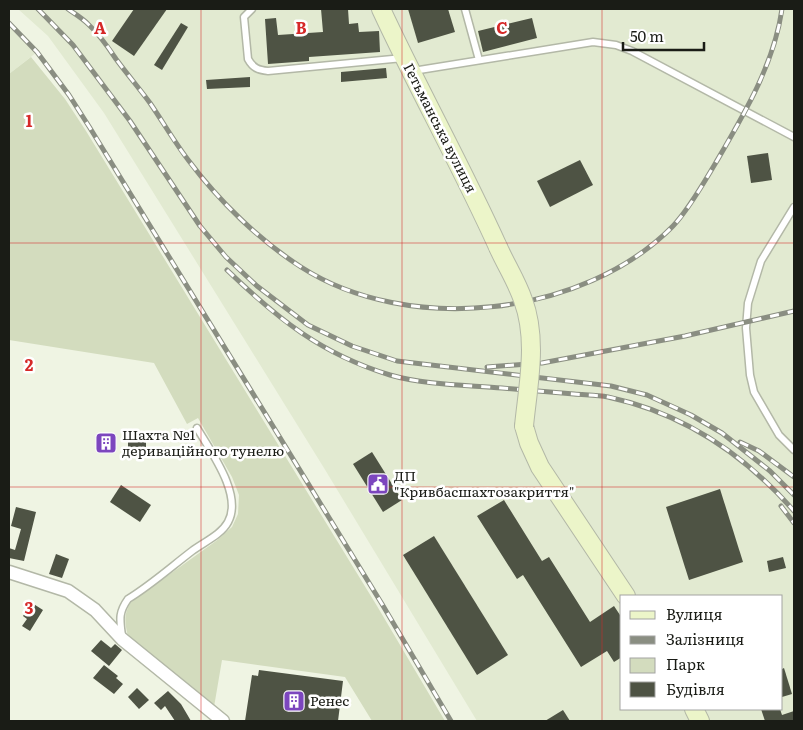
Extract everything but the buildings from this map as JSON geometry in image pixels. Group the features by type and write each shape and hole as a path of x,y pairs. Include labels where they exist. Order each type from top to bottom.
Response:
{"street":[{"name":"Гетьманська вулиця","path":"381,9 473,192 524,300 529,325 531,353 524,426 529,443 540,467 625,595"},
{"path":"9,572 68,591 95,610 122,639 223,721"}],"lane":[{"path":"252,9 244,17 248,59 259,70 408,65 479,60 593,42 616,45 632,51 794,137"},
{"path":"465,9 479,60"},
{"path":"794,207 760,260 748,303 746,328 750,375 754,392 779,436 794,450"},
{"path":"122,639 121,608 128,599 213,537 227,524 232,512 232,498 226,480 197,428"}],"shaded area":[{"path":"18,9 794,9 794,721 477,721 324,468 104,113 48,36"},
{"path":"9,23 37,52 9,74"}],"green space":[{"path":"31,57 65,99 86,131 377,606 445,721 372,721 345,677 222,660 214,707 128,637 125,619 131,602 216,541 232,527 238,514 239,495 232,477 198,418 187,424 154,363 9,340 9,74"}],"railway":[{"path":"38,9 73,45 130,121 200,226 226,257 257,286 308,325 352,346 397,361 611,386 647,395 691,415 722,433 770,471 794,495"},
{"path":"68,9 86,22 100,36 150,103 184,154 213,191 240,219 270,245 301,267 344,289 392,302 442,308 494,306 544,297 592,280 636,257 673,226 701,188 756,90 772,50 782,9"},
{"path":"9,23 37,52 69,95 90,128 382,604 451,721"},
{"path":"227,270 264,304 302,333 343,357 390,375 431,383 604,396 635,404 662,414 687,425 733,454 775,490 794,511"},
{"path":"487,367 542,363 685,336 794,311"},
{"path":"740,442 759,451 794,477"},
{"path":"781,506 794,523"}],"place":[{"name":"Шахта №1 дериваційного тунелю","path":"106,443"},
{"name":"ДП \"Кривбасшахтозакриття\"","path":"378,484"},
{"name":"Ренес","path":"294,701"}]}
